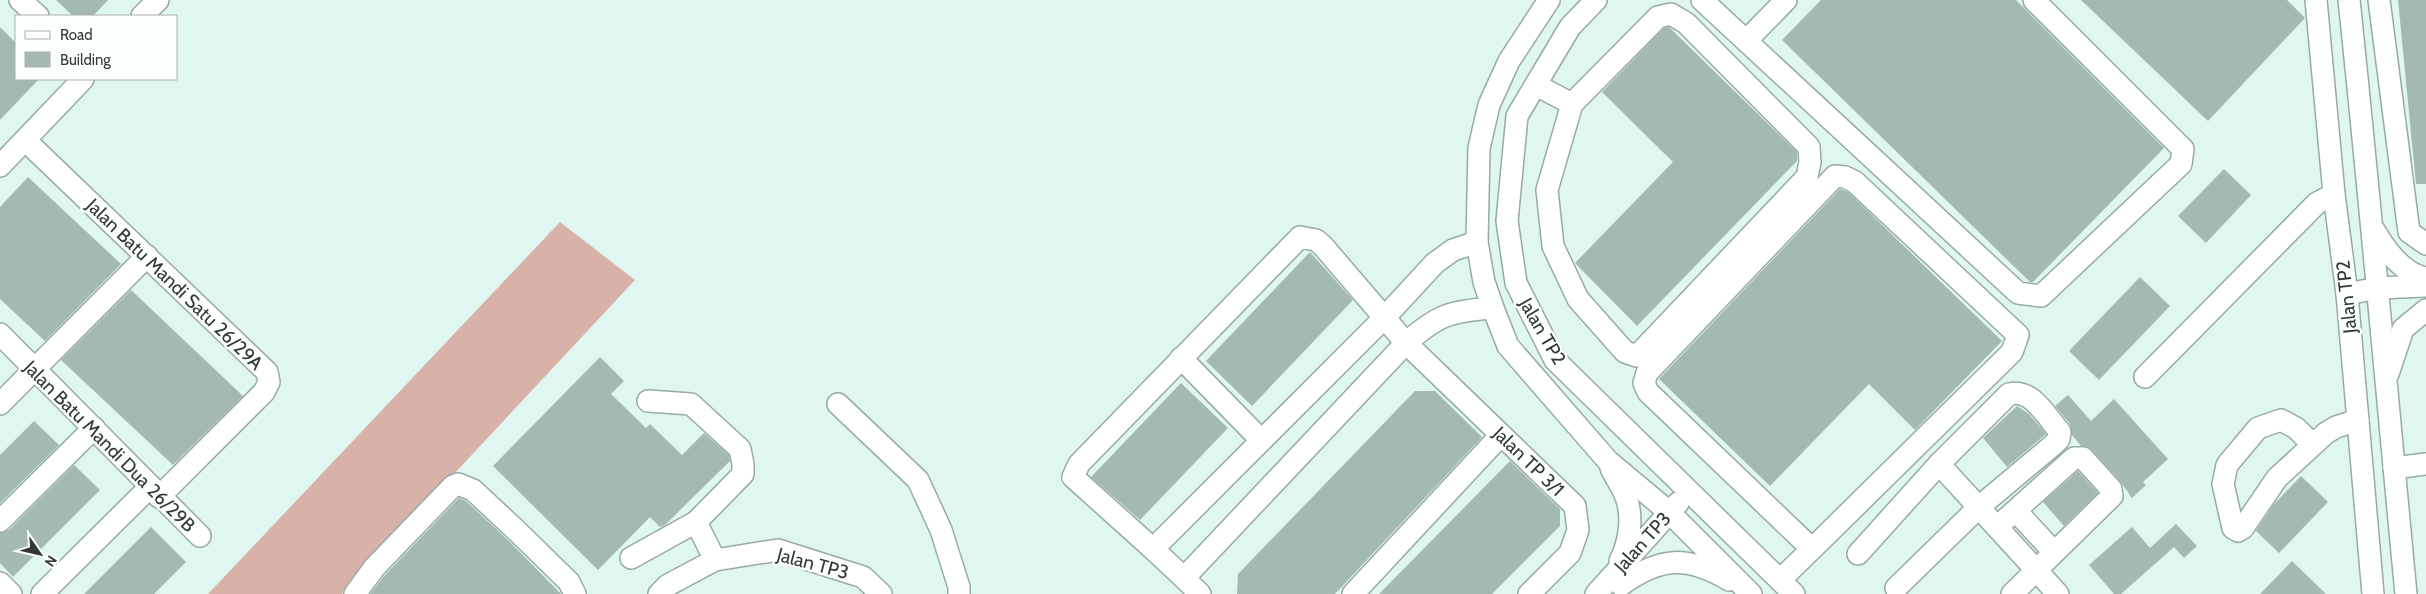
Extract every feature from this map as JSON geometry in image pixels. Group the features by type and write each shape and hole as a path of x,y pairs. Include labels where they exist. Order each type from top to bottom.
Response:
{"street":[{"path":"20,0 37,15"},
{"path":"143,15 158,0"},
{"name":"Jalan TP2","path":"1549,0 1509,61 1489,105 1479,148 1478,242 1484,282 1508,346 1608,461 1674,518 1751,593"},
{"name":"Jalan TP2","path":"1596,0 1570,27 1517,116 1507,221 1516,283 1555,360 1787,587"},
{"path":"1702,0 2018,293 2041,296 2181,164 2184,148 2034,0"},
{"path":"1746,41 1786,0"},
{"name":"Jalan TP2","path":"2316,0 2334,194 2348,303 2373,594"},
{"name":"Jalan TP2","path":"2349,0 2373,228 2385,384 2406,594"},
{"path":"2379,0 2409,232 2426,244"},
{"path":"1671,14 1686,23 1809,147 1810,162 1806,177 1637,356 1625,352 1578,299 1553,246 1547,190 1572,104 1658,17 1671,14"},
{"path":"0,166 26,141 82,80"},
{"path":"1536,85 1572,104"},
{"name":"Jalan Batu Mandi Satu 26/29A","path":"26,141 267,372 269,382 264,392 154,492"},
{"path":"1787,587 1812,549 2012,352 2018,334 1855,182 1846,177 1835,176 1647,373 1644,383 1648,392 1812,549"},
{"path":"2145,377 2317,203 2334,194"},
{"path":"2373,228 2387,252 2418,276 2426,278"},
{"name":"Jalan TP 3/1","path":"1181,358 1300,237 1316,240 1324,246 1406,343 1575,506 1578,530 1570,552 1529,594"},
{"path":"1153,549 1385,317 1435,263 1453,250 1478,242"},
{"path":"0,404 147,256"},
{"path":"2348,303 2426,286"},
{"path":"2378,296 2426,299"},
{"path":"1184,578 1406,343 1428,324 1446,315 1463,310 1493,308"},
{"path":"2385,384 2403,329 2426,310"},
{"name":"Jalan Batu Mandi Dua 26/29B","path":"0,334 94,428 154,492 200,536"},
{"path":"1200,594 1073,477 1079,464 1181,358 1261,440"},
{"path":"1858,554 1938,464 2009,394 2019,392 2028,395 2060,432 2059,439 1978,507 1896,588"},
{"path":"631,558 696,522 742,474 743,464 740,449 691,404 648,401"},
{"path":"838,404 918,480 941,530 959,587 959,594"},
{"path":"2313,445 2296,428 2281,420 2258,428 2227,465 2223,484 2233,528 2238,531 2243,528 2277,478 2313,445 2336,427 2358,420"},
{"path":"0,521 94,428"},
{"path":"1353,594 1501,435"},
{"path":"1997,527 2074,458 2083,458 2111,489 2112,496 2053,551 2012,594"},
{"path":"1608,461 1627,500 1630,523 1627,547 1615,584"},
{"path":"1938,464 2058,594"},
{"path":"2394,468 2426,464"},
{"path":"355,594 374,568 453,486 458,484 473,490 518,532 569,582 575,594"},
{"path":"42,594 154,492"},
{"name":"Jalan TP3","path":"1596,594 1615,584 1674,518 1696,498"},
{"path":"2016,511 2053,551"},
{"path":"696,522 715,560"},
{"name":"Jalan TP3","path":"659,594 668,585 715,560 778,550 864,578 881,594"},
{"path":"1615,584 1640,571 1662,563 1681,561 1697,564 1715,572 1751,593"},
{"path":"0,583 11,594"}],"shaded area":[{"path":"560,222 635,280 342,594 208,594"}],"building":[{"path":"56,0 108,0 94,15 72,15"},
{"path":"1821,0 2016,0 2164,148 2033,282 2030,282 1782,40"},
{"path":"2081,0 2287,0 2305,18 2208,121"},
{"path":"2398,0 2426,0 2426,184 2416,184"},
{"path":"0,27 15,42 15,80 38,80 0,120"},
{"path":"1669,27 1797,152 1797,161 1637,326 1575,263 1673,162 1602,92 1664,28"},
{"path":"2224,169 2251,195 2206,243 2178,216"},
{"path":"28,177 121,264 45,341 0,299 0,207"},
{"path":"1840,189 1848,192 2002,341 1915,430 1869,384 1770,486 1659,379"},
{"path":"1310,252 1353,300 1252,406 1206,361"},
{"path":"2140,277 2170,306 2099,380 2069,351"},
{"path":"131,290 243,396 173,465 61,360"},
{"path":"600,357 624,381 611,394 646,428 650,424 682,455 704,433 729,455 730,461 665,525 660,527 650,517 598,570 493,466"},
{"path":"1181,383 1228,428 1140,520 1091,477"},
{"path":"1415,391 1435,391 1482,437 1335,594 1237,594 1238,574"},
{"path":"2068,395 2091,421 2114,399 2168,459 2143,482 2146,485 2132,498 2120,481 2092,450 2081,446 2072,435 2070,424 2055,406"},
{"path":"2017,406 2029,414 2046,434 2007,467 1983,438"},
{"path":"34,421 59,445 0,503 0,455"},
{"path":"1510,461 1560,509 1560,526 1492,594 1379,594"},
{"path":"74,465 100,490 13,577 0,563 0,533 9,530"},
{"path":"2078,471 2098,493 2064,526 2043,502"},
{"path":"2301,476 2328,502 2279,553 2256,531 2274,504"},
{"path":"459,498 466,501 509,541 561,594 370,594 384,576"},
{"path":"2176,524 2197,546 2184,558 2174,547 2121,594 2114,594 2089,565 2132,527 2150,548"},
{"path":"151,527 186,562 154,594 84,594"},
{"path":"2292,561 2326,594 2260,594"}]}
